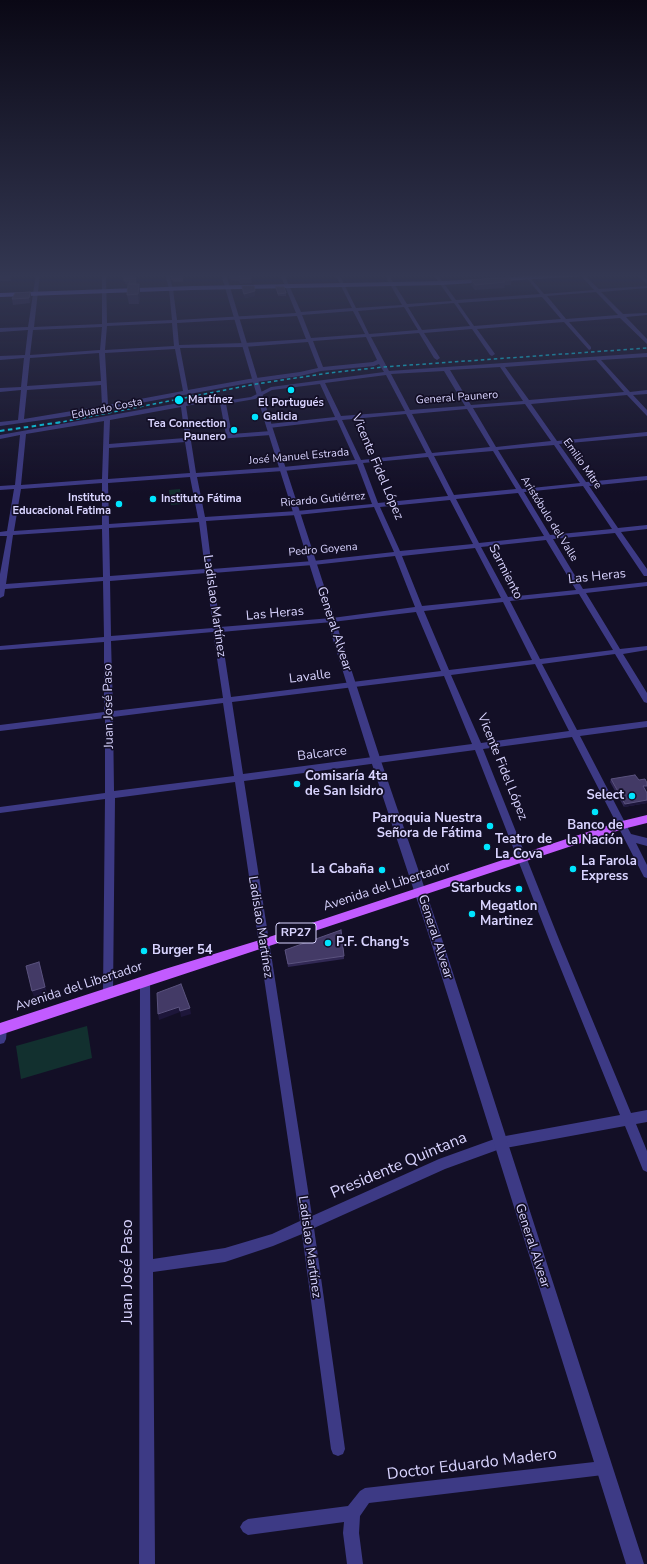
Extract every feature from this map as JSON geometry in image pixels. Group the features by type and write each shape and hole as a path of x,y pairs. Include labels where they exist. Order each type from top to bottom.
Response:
{"main road":[{"name":"Avenida del Libertador","path":"0,1032 108,993 647,819"}],"street":[{"path":"21,421 28,347"},
{"path":"103,347 105,407"},
{"path":"0,358 177,347 186,392"},
{"name":"General Alvear","path":"245,347 376,761 420,893 635,1564"},
{"path":"312,347 321,369"},
{"name":"Sarmiento","path":"373,347 647,874"},
{"path":"430,347 437,358"},
{"path":"487,347 492,354"},
{"path":"228,436 223,403 253,398 271,389 388,373 647,354"},
{"path":"597,358 647,414"},
{"path":"0,424 255,380 300,374 321,369 374,364 380,361"},
{"name":"Emilio Mitre","path":"501,365 647,574"},
{"name":"Aristóbulo del Valle","path":"446,369 468,408 647,700"},
{"name":"Vicente Fidel López","path":"322,382 340,418 398,554 419,609 478,748 523,858 555,942 647,1166"},
{"path":"0,390 103,383"},
{"name":"General Paunero","path":"107,446 228,436 340,418 647,392"},
{"name":"Eduardo Costa","path":"0,437 218,398 223,403"},
{"name":"Ladislao Martínez","path":"183,404 193,474 202,520 263,944 307,1225 338,1449"},
{"name":"Juan José Paso","path":"107,419 105,481 108,579 108,715 110,796 108,993"},
{"path":"0,596 18,487 23,434"},
{"name":"José Manuel Estrada","path":"0,488 283,469 647,434"},
{"name":"Ricardo Gutiérrez","path":"0,534 297,513 647,478"},
{"name":"Pedro Goyena","path":"1,587 313,563 647,527"},
{"name":"Las Heras","path":"0,648 217,631 332,620 647,584"},
{"name":"Lavalle","path":"0,728 647,648"},
{"name":"Balcarce","path":"0,810 478,748 647,724"},
{"path":"628,837 647,842"},
{"name":"Juan José Paso","path":"145,981 147,1564"},
{"name":"Presidente Quintana","path":"146,1266 225,1255 272,1240 442,1163 500,1143 647,1116"},
{"name":"Doctor Eduardo Madero","path":"352,1513 365,1496 603,1468"},
{"path":"248,1527 352,1513 351,1533 355,1564"}],"green space":[{"path":"180,489 182,504 171,505 169,490"},
{"path":"87,1026 92,1058 21,1079 16,1046"}],"building":[{"path":"635,775 639,780 645,779 647,783 647,786 643,786 647,793 647,800 625,804 611,779"},
{"name":"P.F. Chang's","path":"341,930 344,956 288,964 285,950"},
{"path":"39,962 45,987 32,991 26,966"},
{"path":"181,984 190,1008 180,1011 179,1007 158,1014 157,993"}],"railway":[{"path":"57,423 256,384 329,373 383,367 647,348"},
{"path":"0,431 62,422"}],"place":[{"name":"El Portugués","path":"291,390"},
{"name":"Martínez","path":"179,400"},
{"name":"Galicia","path":"255,417"},
{"name":"Tea Connection Paunero","path":"234,430"},
{"name":"Instituto Fátima","path":"153,499"},
{"name":"Instituto Educacional Fatima","path":"119,504"},
{"name":"Comisaría 4ta de San Isidro","path":"297,784"},
{"name":"Select","path":"632,796"},
{"name":"Banco de la Nación","path":"595,812"},
{"name":"Parroquia Nuestra Señora de Fátima","path":"490,826"},
{"name":"Teatro de La Cova","path":"487,847"},
{"name":"La Farola Express","path":"573,869"},
{"name":"La Cabaña","path":"382,870"},
{"name":"Starbucks","path":"519,889"},
{"name":"Megatlon Martinez","path":"472,914"},
{"name":"P.F. Chang's","path":"328,943"},
{"name":"Burger 54","path":"144,951"}]}
